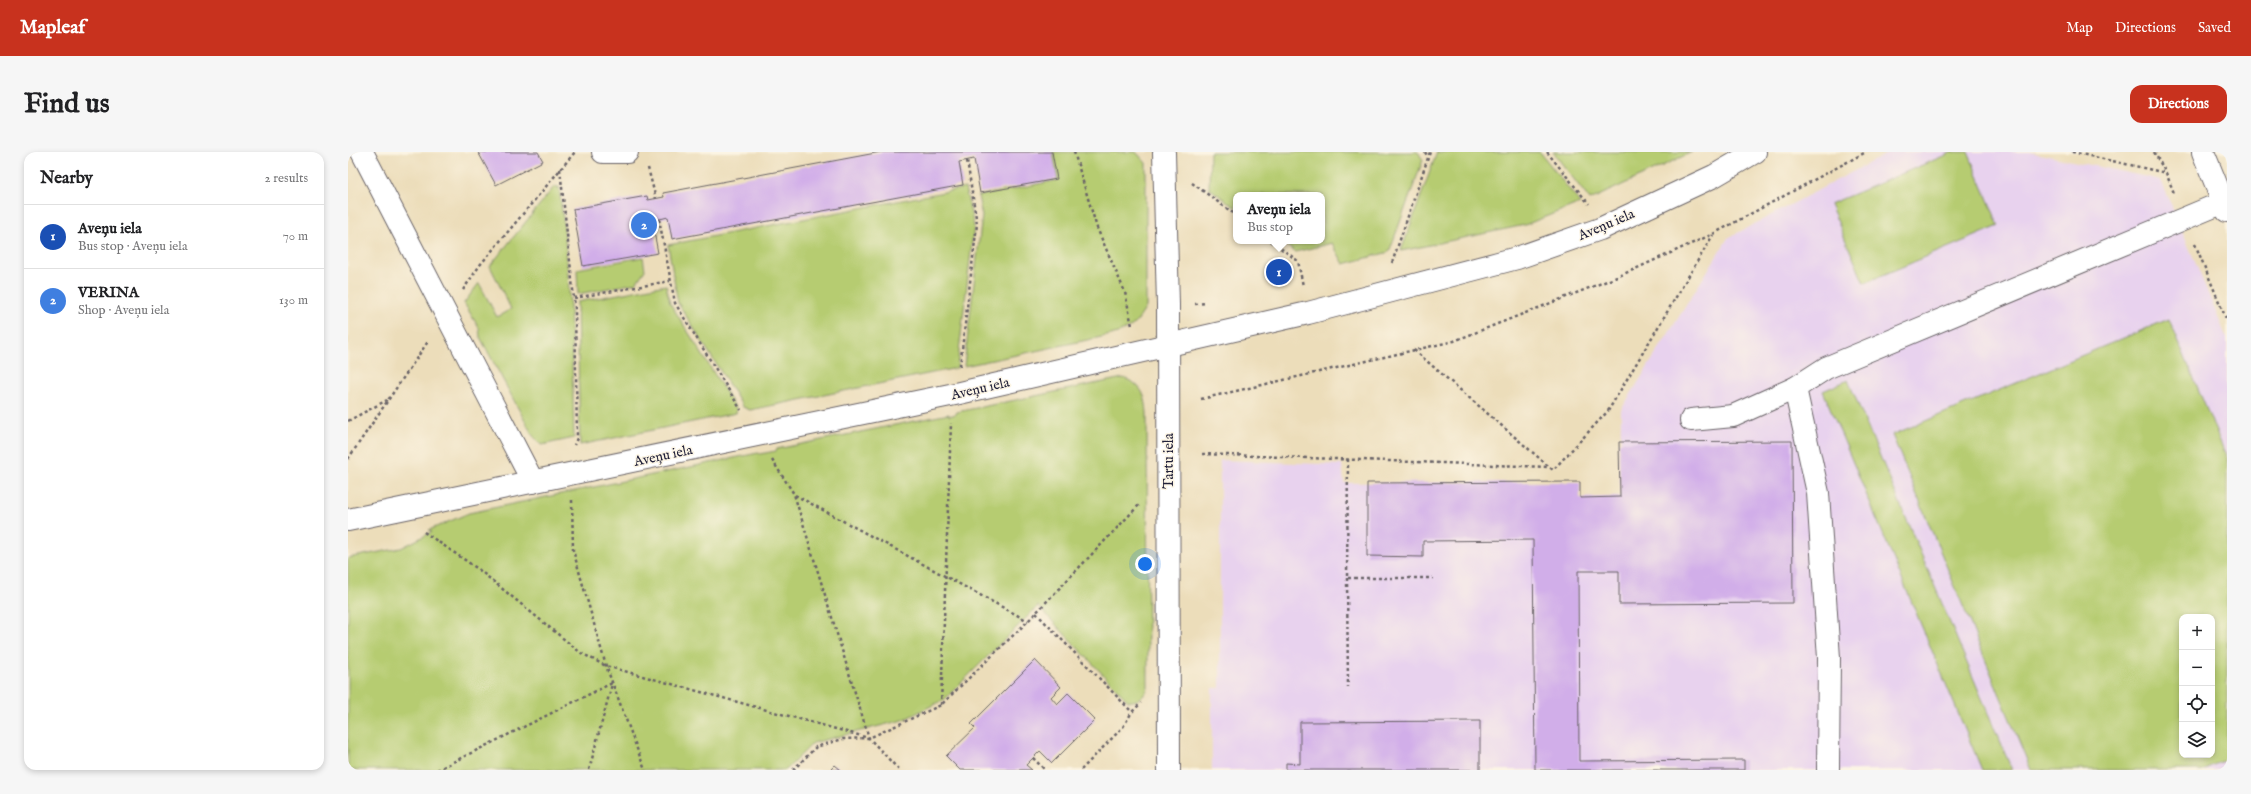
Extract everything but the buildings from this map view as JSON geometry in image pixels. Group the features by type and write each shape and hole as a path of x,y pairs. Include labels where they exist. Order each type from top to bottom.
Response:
{"street":[{"path":"362,152 533,482"},
{"path":"603,152 627,152"},
{"name":"Tartu iela","path":"1164,152 1168,346 1169,770"},
{"name":"Aveņu iela","path":"348,520 955,394 1308,313 1382,292 1517,258 1600,229 1714,176 1755,152"},
{"path":"1691,420 1733,416 1794,388 1826,368 2225,206 2203,152"},
{"path":"1794,388 1818,493 1829,658 1828,770"}],"path":[{"path":"1074,152 1097,228 1125,292 1133,328"},
{"path":"1425,152 1428,157"},
{"path":"1382,292 1430,152"},
{"path":"1547,152 1584,200 1592,207"},
{"path":"1201,399 1454,341 1616,277 1713,234 1866,152"},
{"path":"2154,152 2166,173"},
{"path":"961,363 977,224 967,160"},
{"path":"560,169 574,298 577,438"},
{"path":"650,169 656,199"},
{"path":"1187,180 1233,213"},
{"path":"659,219 670,281 680,313 740,408"},
{"path":"1414,350 1553,470 1608,411 1713,234"},
{"path":"1275,244 1298,261 1308,313"},
{"path":"574,298 670,281"},
{"path":"348,420 388,399"},
{"path":"941,705 951,420"},
{"path":"1202,454 1549,467"},
{"path":"771,458 794,494 868,738 899,770"},
{"path":"1348,460 1348,687"},
{"path":"793,770 816,747 843,739 868,738 941,705 1036,613 1168,475"},
{"path":"572,493 573,550 606,666 645,770"},
{"path":"794,494 1028,621"},
{"path":"419,505 424,533 478,569 581,653 606,666 868,738"},
{"path":"1348,578 1433,578"},
{"path":"1036,613 1132,712"},
{"path":"1081,770 1123,727 1132,712 1168,679"},
{"path":"437,770 612,683"},
{"path":"589,770 612,683"},
{"path":"1033,758 1045,770"}],"shaded area":[{"path":"1890,152 2029,152 2161,180 2227,339 2227,770 1212,770 1212,688 1220,688 1220,460 1342,465 1344,483 1580,482 1580,498 1620,497 1621,410 1728,238"}],"green space":[{"path":"1053,152 1136,152 1146,163 1146,307 1132,326 1118,333 964,366 982,216 978,196 1058,180"},
{"path":"1210,152 1418,152 1423,160 1389,252 1344,264 1332,243 1295,252 1284,244 1325,244 1325,192 1233,192 1233,206 1209,188"},
{"path":"1437,152 1540,152 1580,203 1525,225 1401,251"},
{"path":"1553,152 1692,152 1590,200"},
{"path":"1953,152 1968,152 1999,226 1864,283 1830,204"},
{"path":"554,187 559,187 566,250 570,312 574,438 542,445 533,436 480,337 479,328 464,303 479,283 497,317 511,309 490,266"},
{"path":"965,188 974,226 957,368 750,410 743,407 678,303 668,245"},
{"path":"643,257 645,270 636,283 578,294 577,269"},
{"path":"666,285 670,303 737,410 736,413 580,445 577,302"},
{"path":"2169,319 2227,458 2227,759 2202,770 2031,770 1892,435"},
{"path":"1123,378 1139,387 1146,402 1147,414 1148,688 1145,694 1138,700 1128,701 1038,606 945,699 903,720 813,743 786,770 348,770 348,558 401,548 432,532 429,530 469,513 758,453 760,454 776,451 777,449 949,414 949,416 956,414 957,412"},
{"path":"1848,380 2012,770 1982,770 1823,391"}],"place":[{"name":"VERINA","path":"644,225"},
{"name":"Aveņu iela","path":"1279,272"}]}
